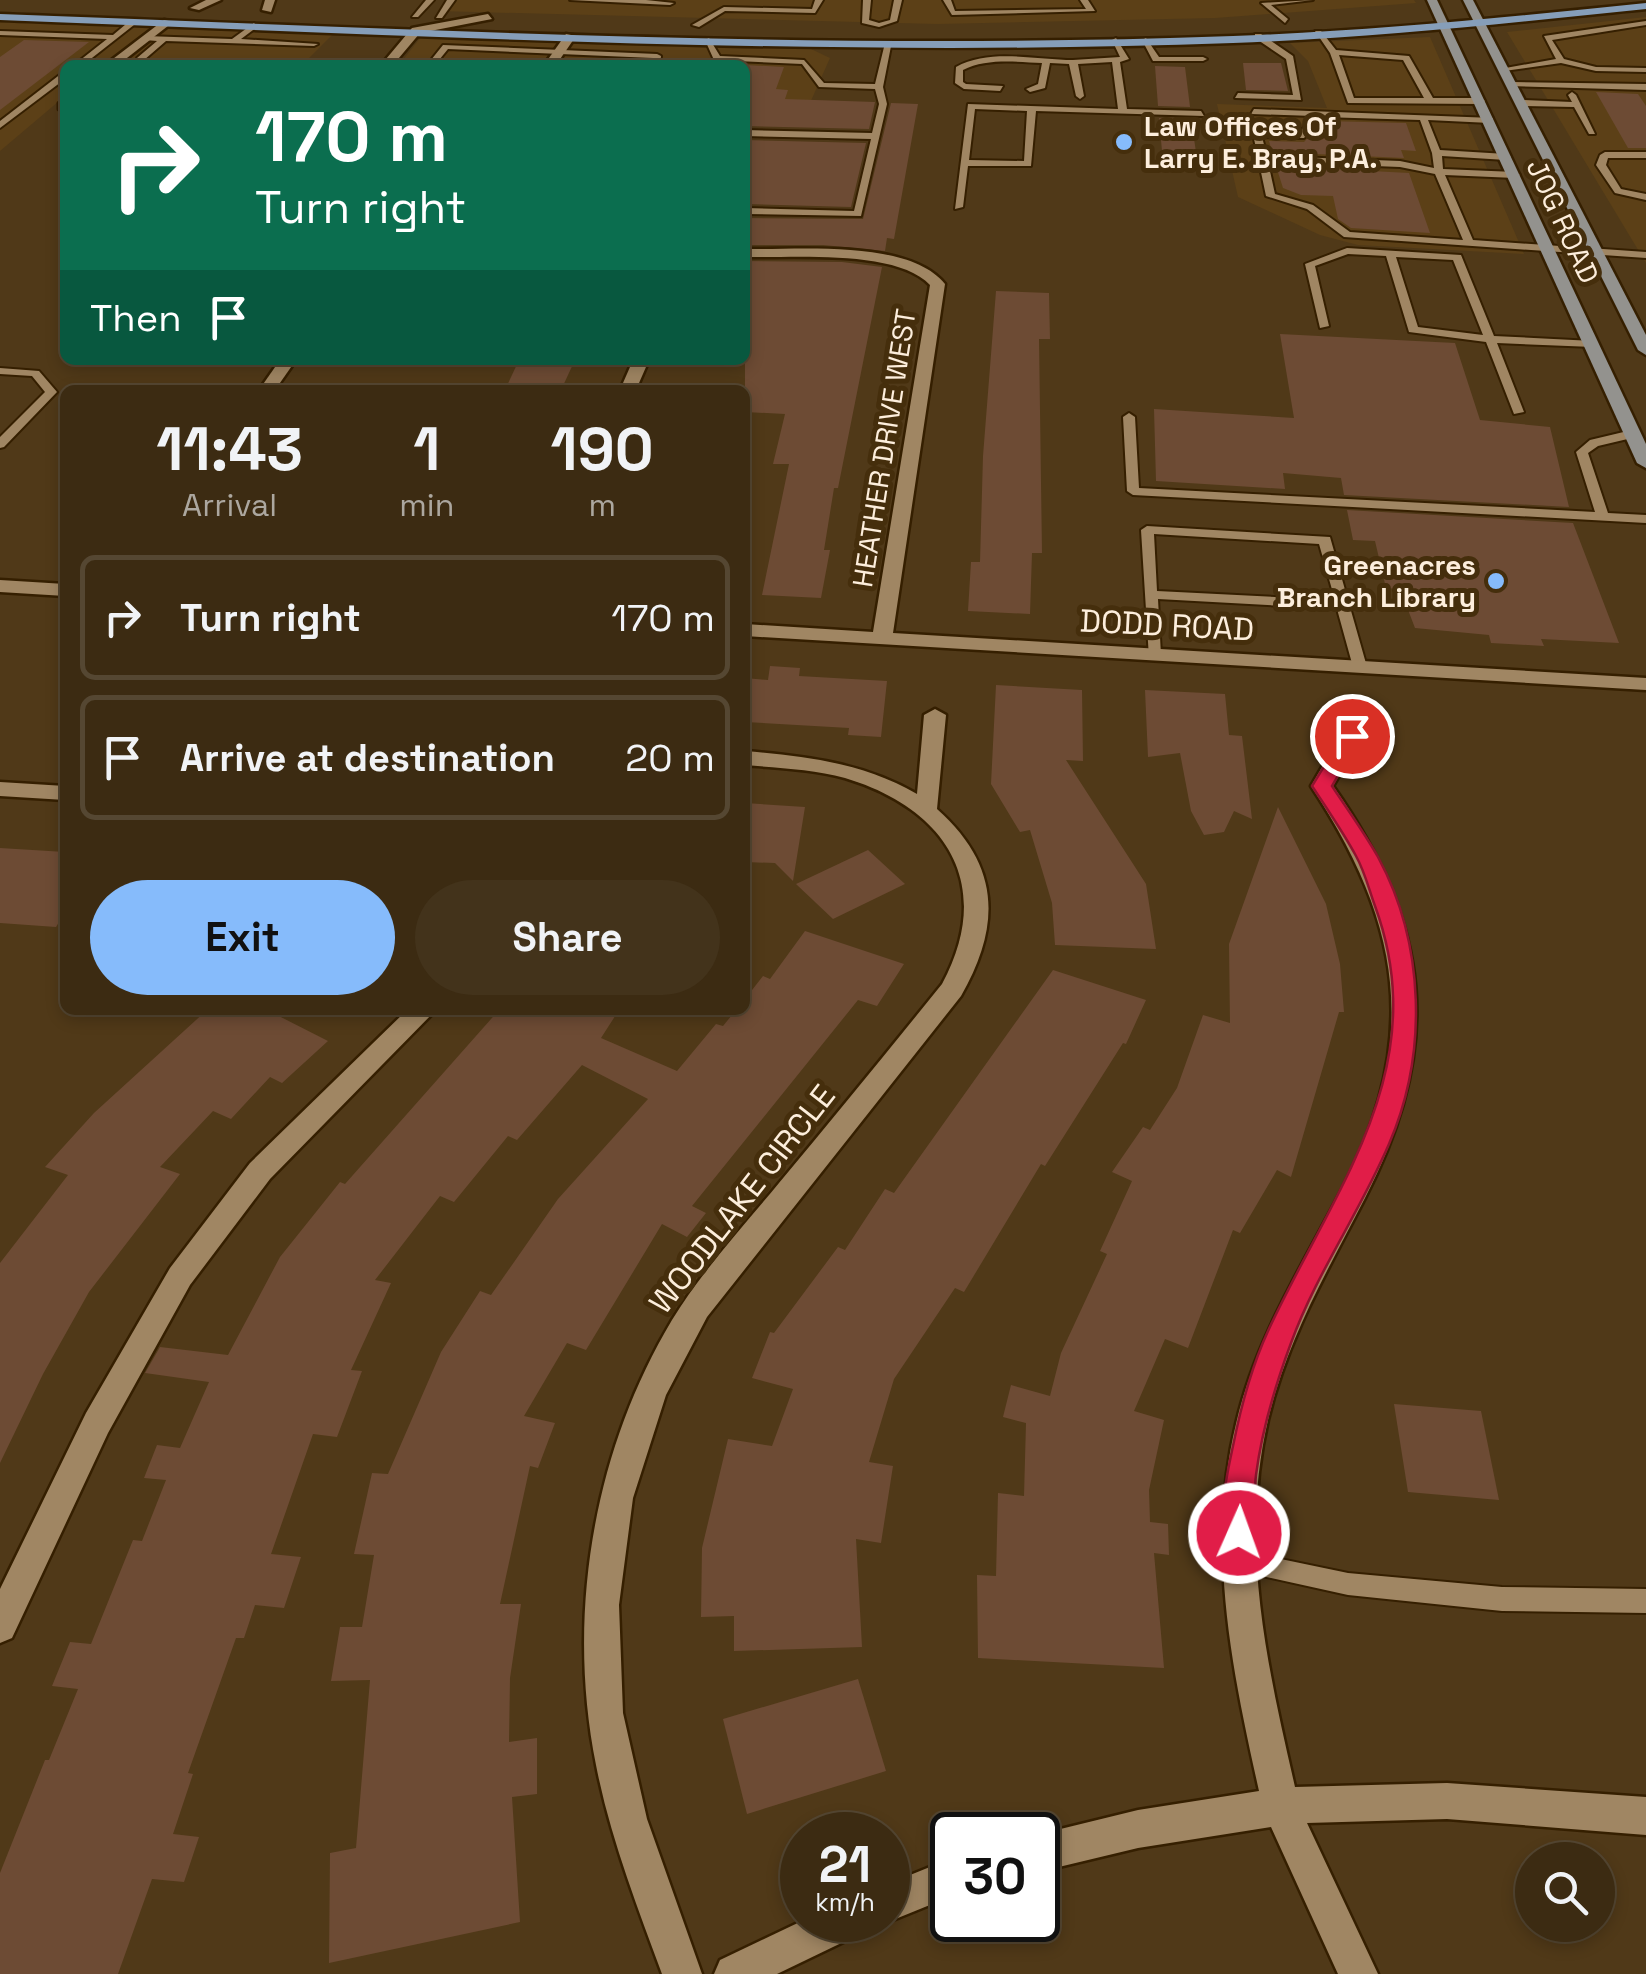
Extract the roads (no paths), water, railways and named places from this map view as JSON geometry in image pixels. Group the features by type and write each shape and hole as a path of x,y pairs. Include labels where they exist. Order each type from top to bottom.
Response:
{"main road":[{"path":"1520,4 1568,0"},
{"path":"0,17 889,43 1318,33 1470,4 1492,7"},
{"name":"JOG ROAD","path":"1470,4 1646,350"},
{"path":"249,10 268,5 285,11"},
{"path":"1435,12 1480,22 1646,6"},
{"path":"178,7 231,9"},
{"name":"JOG ROAD","path":"1435,12 1490,120 1646,463"},
{"path":"397,14 507,18"},
{"path":"168,22 219,18 389,23 416,15"},
{"path":"1268,21 1302,20"},
{"path":"676,25 726,26"},
{"path":"570,36 658,32 854,37 897,29 853,29"}],"street":[{"path":"195,8 216,0"},
{"path":"391,60 416,30 488,18"},
{"path":"119,60 168,22"},
{"path":"553,60 570,36"},
{"name":"HEATHER DRIVE WEST","path":"750,253 885,259 928,270 938,284 882,638"},
{"path":"0,586 60,590"},
{"name":"DODD ROAD","path":"750,630 1646,684"},
{"path":"926,811 935,715"},
{"path":"1352,736 1322,786 1372,865 1396,934 1405,994 1402,1058 1377,1145 1280,1334 1256,1401 1241,1477 1238,1561 1246,1653 1282,1806 1358,1974"},
{"name":"WOODLAKE CIRCLE","path":"682,1974 639,1862 613,1761 603,1647 605,1575 618,1491 642,1414 674,1345 714,1284 952,990 974,953 980,933 980,895 970,863 947,830 926,811 896,792 853,774 805,763 750,758"},
{"path":"0,790 60,793"},
{"path":"0,1626 109,1396 170,1291 214,1228 284,1142 418,1015"},
{"path":"1060,1847 1125,1829 1282,1806 1444,1800 1646,1816"},
{"path":"734,1974 800,1942"}],"lane":[{"path":"416,15 430,0"},
{"path":"438,16 450,0"},
{"path":"574,0 670,3"},
{"path":"696,26 726,4 816,12 819,0"},
{"path":"868,0 864,20 880,27 894,21 898,0"},
{"path":"947,0 952,13 1091,11 1084,0"},
{"path":"1262,2 1309,0"},
{"path":"1262,2 1285,20"},
{"path":"84,60 135,21"},
{"path":"1561,61 1547,38 1646,24"},
{"path":"234,41 254,25"},
{"path":"0,32 115,36"},
{"path":"0,43 14,33"},
{"path":"1318,33 1334,52 1351,102 1481,102"},
{"path":"1238,96 1298,98 1290,58 1258,36"},
{"path":"148,38 314,44"},
{"path":"141,58 164,38"},
{"path":"708,40 714,60"},
{"path":"1000,88 964,86 959,83 958,70 970,62 1125,59 1116,40"},
{"path":"1146,40 1156,59 1203,59"},
{"path":"750,212 858,214 883,104 879,87 889,43"},
{"path":"435,60 446,47 657,56 657,60"},
{"path":"1334,52 1406,58 1429,99"},
{"path":"1116,59 1123,111"},
{"path":"1504,68 1561,61 1596,69 1646,70"},
{"path":"750,62 804,62 822,85 879,87"},
{"path":"1030,89 1046,81 1046,62"},
{"path":"1073,62 1080,96"},
{"path":"0,126 60,79"},
{"path":"1512,84 1646,87"},
{"path":"1567,86 1592,132"},
{"path":"1521,103 1577,105"},
{"path":"958,208 971,106 1201,114"},
{"path":"964,163 1028,164 1032,107"},
{"path":"1254,112 1490,120"},
{"path":"1320,114 1300,136 1257,134 1271,196 1310,208 1347,236 1646,255"},
{"path":"1423,118 1437,153 1439,172 1469,242"},
{"path":"750,133 876,136"},
{"path":"1437,153 1506,156"},
{"path":"1646,155 1605,154 1601,165 1618,191 1643,196 1646,207"},
{"path":"1263,159 1400,164 1439,172 1515,175"},
{"path":"1324,326 1310,264 1347,251 1456,257 1518,412"},
{"path":"1390,253 1414,330 1490,339 1593,344"},
{"path":"0,371 35,372 51,392 0,444"},
{"path":"1129,418 1133,491 1646,519"},
{"path":"1602,514 1582,452 1594,443 1632,434"},
{"path":"1154,655 1147,530 1325,540 1360,667"},
{"path":"1151,596 1343,605"},
{"path":"1238,1561 1348,1584 1482,1598 1646,1601"}],"place":[{"name":"Law Offices Of Larry E. Bray, P.A.","path":"1124,142"},
{"name":"Greenacres Branch Library","path":"1496,581"}]}
